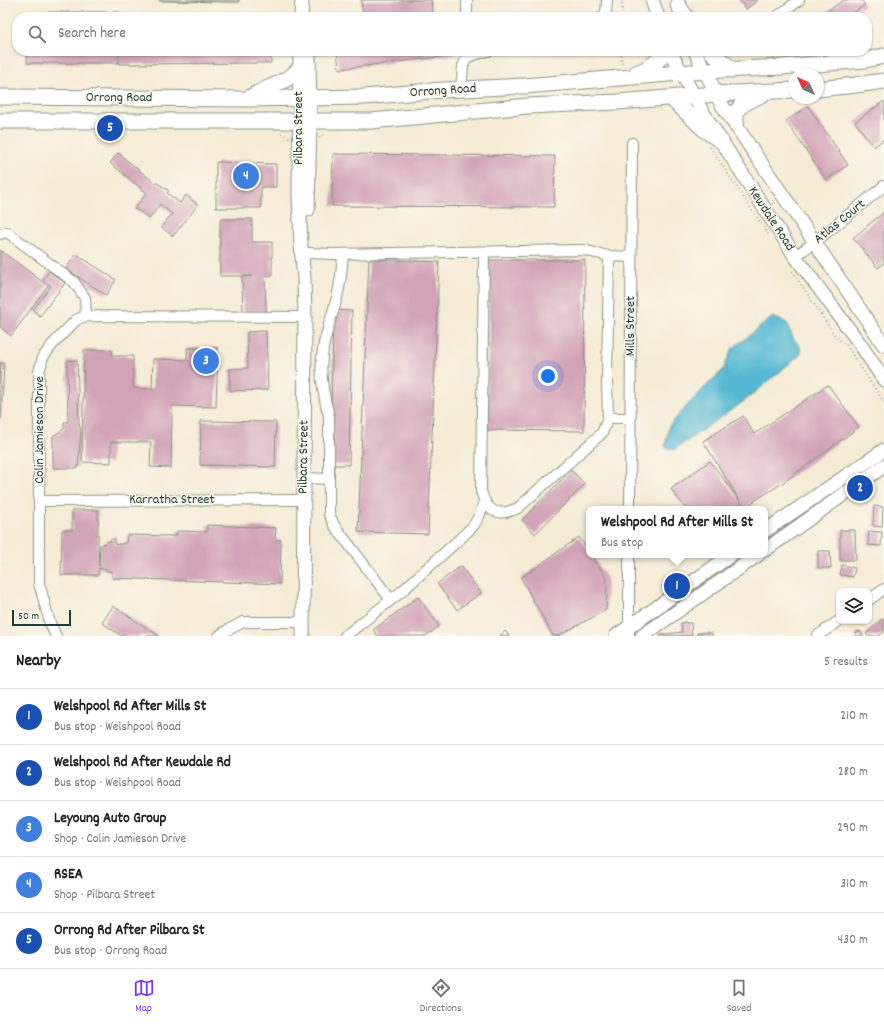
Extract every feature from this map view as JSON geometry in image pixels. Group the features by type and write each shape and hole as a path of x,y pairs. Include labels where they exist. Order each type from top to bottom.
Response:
{"highway":[{"path":"618,78 653,66 663,56"},
{"path":"716,56 733,70"},
{"name":"Orrong Road","path":"0,97 304,99 364,97 865,60 884,56"},
{"path":"246,99 262,90 287,80 299,69"},
{"path":"824,92 855,85 884,81"},
{"path":"736,125 736,112 743,104 767,92"},
{"name":"Orrong Road","path":"0,121 371,121 528,106 618,102 716,94 767,92 788,95"},
{"path":"671,98 706,131 721,141"}],"main road":[{"path":"302,0 302,12"},
{"path":"310,0 310,12"},
{"path":"652,0 656,12"},
{"name":"Pilbara Street","path":"300,56 299,69 304,99"},
{"name":"Pilbara Street","path":"304,278 307,253 304,99 308,56"},
{"name":"Kewdale Road","path":"673,56 693,96 795,256 860,344 884,380"},
{"name":"Kewdale Road","path":"697,56 716,94 736,125 884,345"},
{"name":"Pilbara Street","path":"303,636 304,278 300,239 304,121"},
{"path":"768,529 882,450"},
{"path":"768,548 884,466"},
{"path":"616,636 629,631 727,558"},
{"path":"642,636 754,558"}],"street":[{"path":"467,0 467,12"},
{"path":"606,12 607,0"},
{"path":"783,12 799,0"},
{"path":"461,89 463,66 466,56"},
{"name":"Mills Street","path":"630,506 632,143"},
{"name":"Atlas Court","path":"795,256 815,242 884,186"},
{"path":"0,234 7,232 74,282 85,298 86,316 304,317"},
{"path":"307,253 344,254 583,250 609,256 631,257"},
{"path":"484,252 481,491 484,502 491,509 499,513 508,512 518,508 602,433 608,418 607,381 609,256"},
{"path":"344,254 340,284 325,338 322,367 324,392 330,416 329,514 330,520 391,600"},
{"name":"Colin Jamieson Drive","path":"56,636 50,623 39,583 39,372 43,356 65,329 76,320 86,316"},
{"path":"304,367 322,367"},
{"path":"608,418 630,418"},
{"path":"304,478 329,479"},
{"name":"Karratha Street","path":"40,501 304,500"},
{"path":"345,636 391,600 464,536 474,525 484,502"},
{"path":"629,558 629,631"},
{"path":"872,598 884,589"},
{"path":"219,636 243,622 303,622"},
{"path":"817,636 836,622"}],"path":[{"path":"622,0 622,12"}],"water":[{"path":"773,317 787,323 793,338 800,346 801,354 747,399 674,450 665,447 669,426 695,397 723,370 732,349"}],"building":[{"path":"239,0 239,2 159,1"},
{"path":"361,0 431,0 432,12 362,12"},
{"path":"739,0 758,0 746,9"},
{"path":"844,0 861,0 865,5 854,12 826,12"},
{"path":"27,56 118,56 118,63 27,63"},
{"path":"119,56 271,56 271,63 119,64"},
{"path":"338,56 447,56 339,69"},
{"path":"884,101 884,139 874,147 855,122"},
{"path":"808,106 848,165 826,180 786,121"},
{"path":"118,153 155,183 156,182 169,191 167,193 180,203 186,195 198,205 173,236 161,227 172,214 160,204 149,219 141,212 134,209 147,193 110,163"},
{"path":"333,154 555,156 554,207 332,206"},
{"path":"216,162 276,164 276,187 261,187 261,208 216,208"},
{"path":"884,212 884,263 878,268 853,238"},
{"path":"220,219 252,219 252,242 272,242 272,276 265,276 266,312 243,313 242,277 252,276 220,276"},
{"path":"0,250 48,286 11,336 0,327"},
{"path":"76,254 116,280 106,295 66,269"},
{"path":"369,259 439,262 428,534 358,532"},
{"path":"489,260 585,260 584,431 487,430"},
{"path":"49,271 65,283 40,316 33,310 51,286 43,280"},
{"path":"333,310 352,311 349,465 330,465"},
{"path":"266,331 268,390 230,391 230,369 248,368 247,332"},
{"path":"187,348 218,348 216,407 172,406 171,468 150,467 151,442 111,442 111,463 82,462 84,350 112,350 112,356 133,356 133,388 152,389 153,359 187,360"},
{"path":"77,360 79,423 81,431 78,468 53,468 53,436 64,429 64,422 68,422 67,361"},
{"path":"0,363 4,363 1,419 0,419"},
{"path":"828,385 859,427 784,482 747,506 684,506 671,489 710,461 742,504 703,441 743,416 754,434"},
{"path":"201,421 276,422 275,467 200,465"},
{"path":"571,470 585,484 535,534 522,520"},
{"path":"874,506 883,507 882,527 873,526"},
{"path":"72,510 98,510 99,566 100,545 115,538 115,545 126,543 127,535 176,536 177,531 207,532 207,525 276,528 275,540 281,540 280,584 112,578 112,572 99,568 98,575 61,575 62,530 72,530"},
{"path":"840,530 855,530 856,560 840,560"},
{"path":"869,531 882,532 881,546 868,545"},
{"path":"579,537 586,547 586,558 593,558 607,578 606,610 558,636 553,636 521,578"},
{"path":"818,551 830,551 831,568 818,568"},
{"path":"842,565 855,568 853,577 840,575"},
{"path":"461,566 481,593 457,610 437,584"},
{"path":"418,597 439,626 426,636 378,636 373,630"},
{"path":"113,606 159,636 122,636 102,623"},
{"path":"882,619 884,621 884,632 879,636 868,636 866,634"},
{"path":"681,623 691,623 692,636 660,636 682,632"},
{"path":"505,631 509,636 500,636"},
{"path":"859,631 864,636 854,636"},
{"path":"697,633 712,633 712,636 697,636"}],"place":[{"name":"Orrong Rd After Pilbara St","path":"110,128"},
{"name":"RSEA","path":"246,176"},
{"name":"Leyoung Auto Group","path":"206,361"},
{"name":"Welshpool Rd After Kewdale Rd","path":"860,488"},
{"name":"Welshpool Rd After Mills St","path":"677,586"}]}
